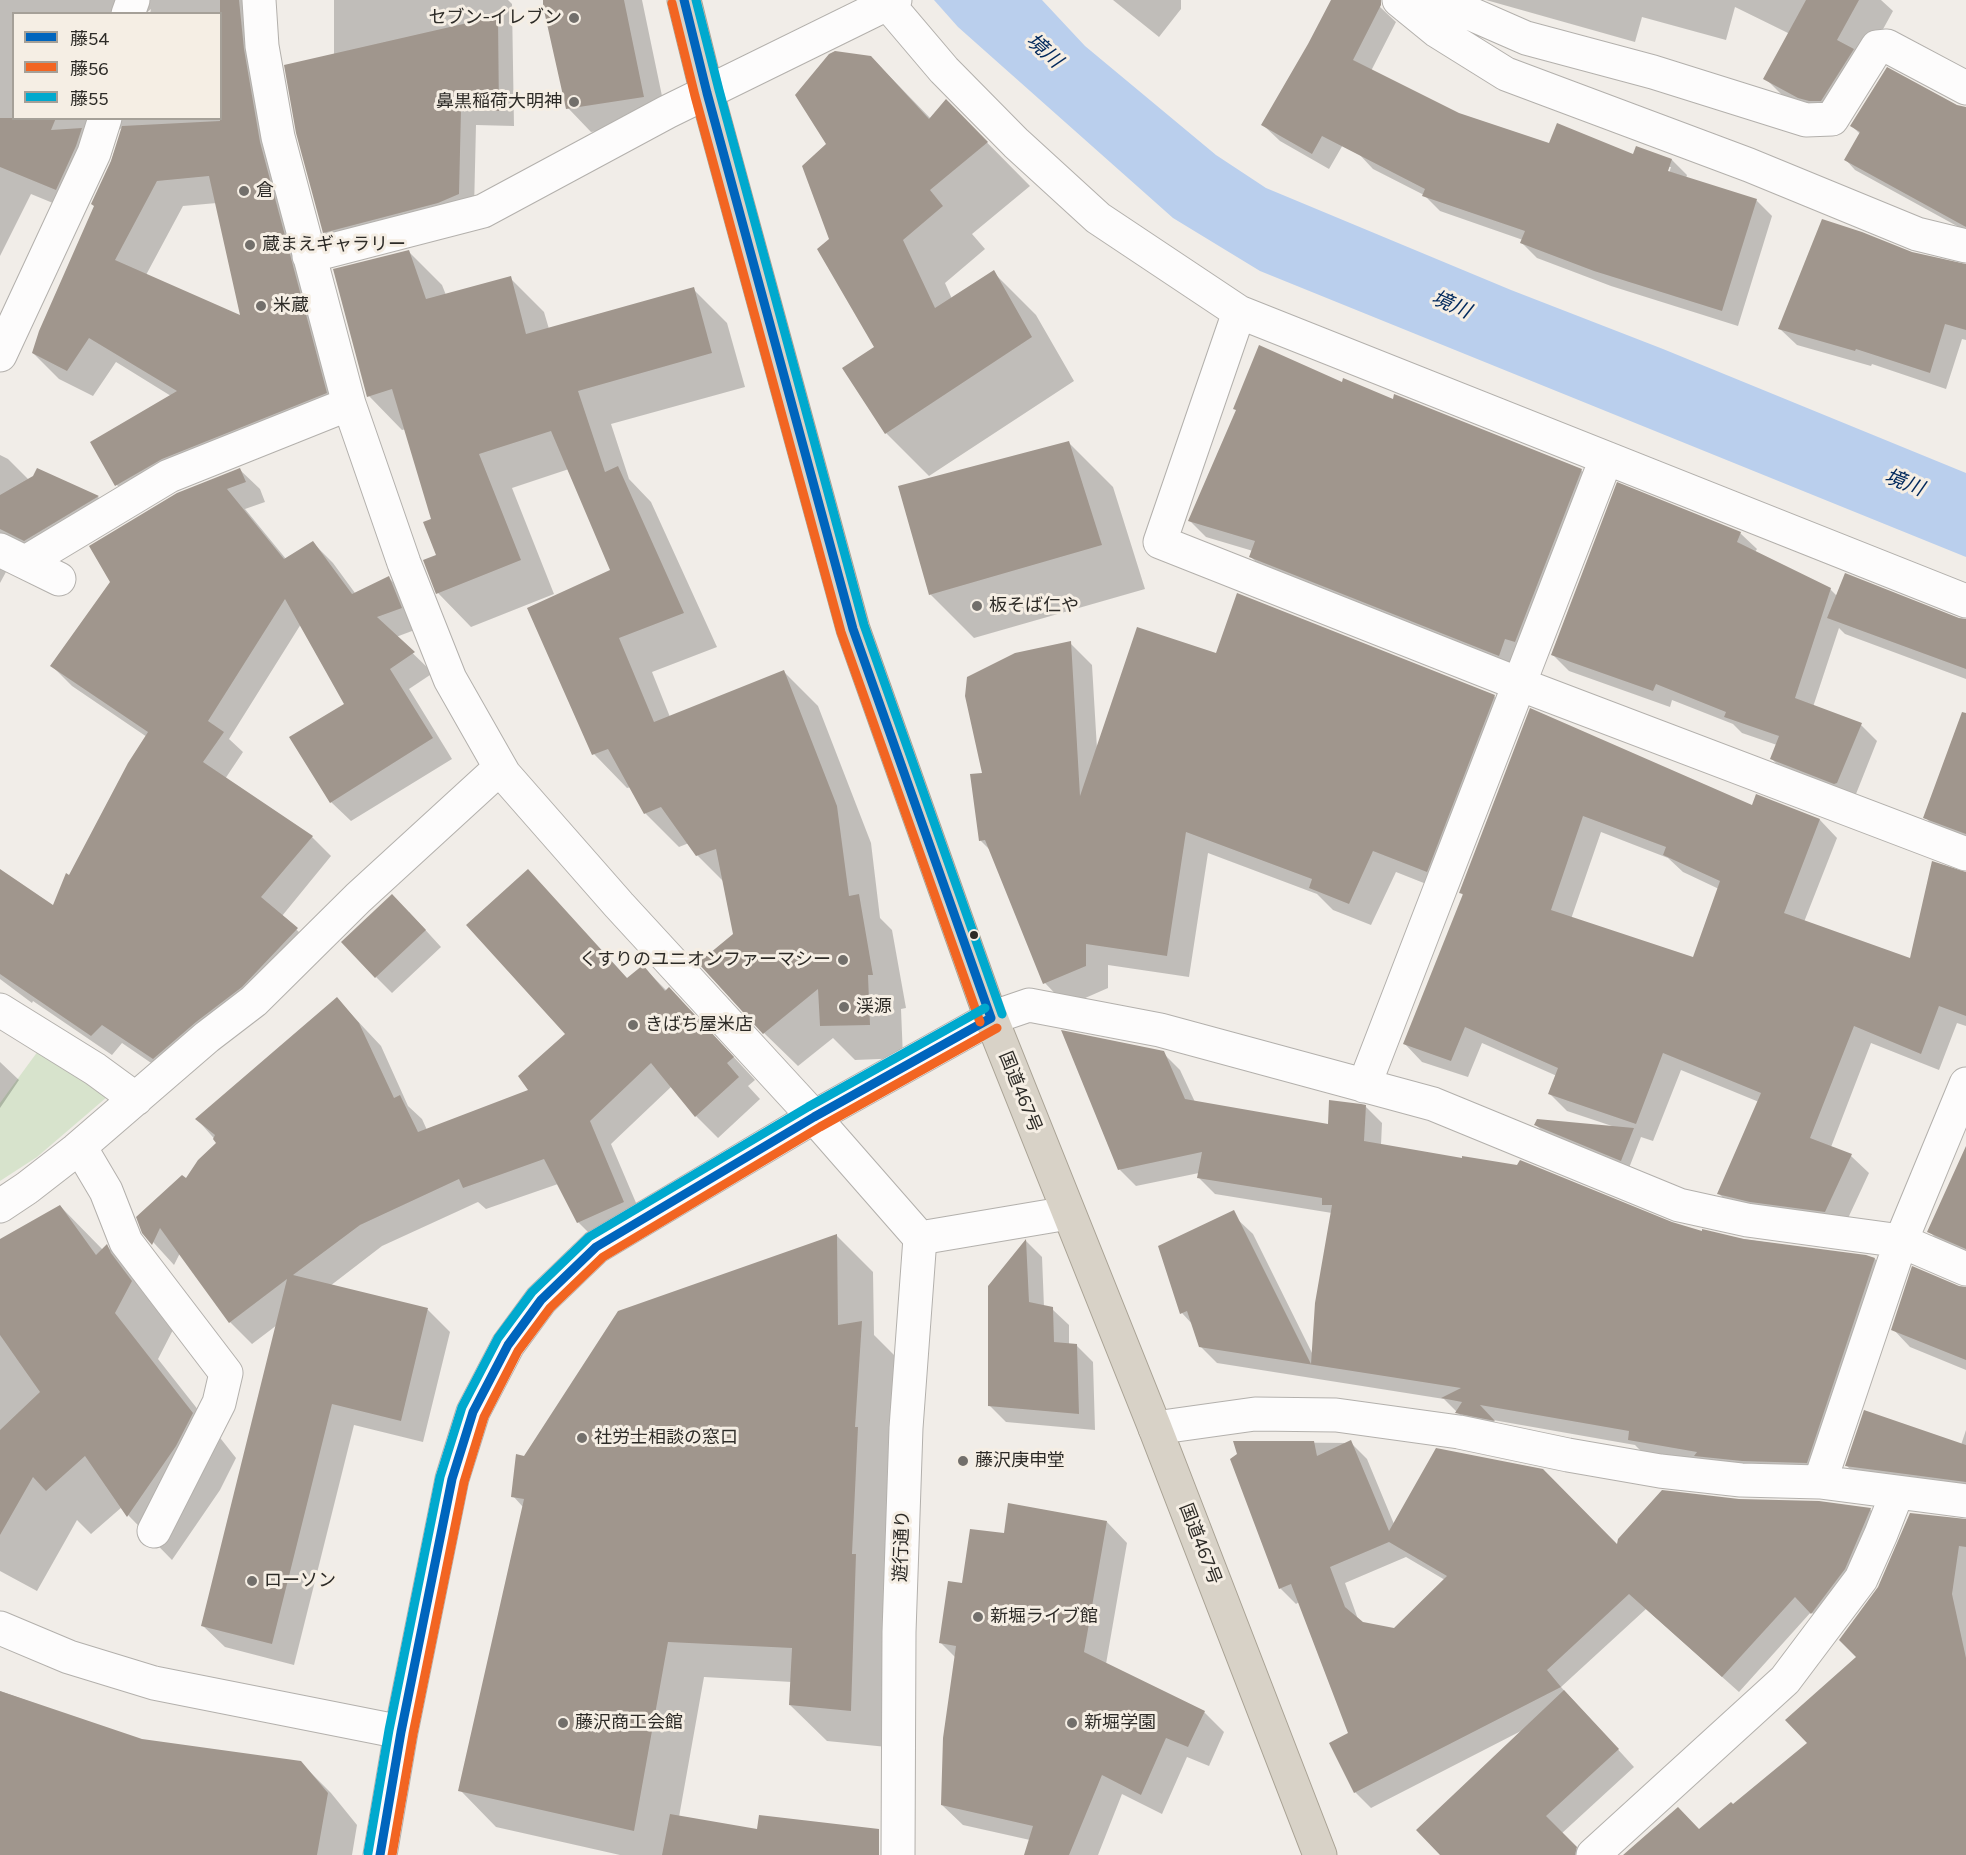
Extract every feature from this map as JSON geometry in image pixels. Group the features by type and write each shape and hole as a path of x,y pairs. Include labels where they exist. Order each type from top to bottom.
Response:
{"highway":[{"name":"国道467号","path":"684,0 707,93 853,629 991,1018 1155,1428 1320,1855"}],"street":[{"path":"259,0 262,46 278,137 349,404 404,563 450,679 504,774 619,905 814,1117 920,1238 1068,1213"},
{"path":"1399,0 1437,31 1506,74 1749,165 1917,234 1966,246"},
{"path":"1439,0 1526,38 1653,72 1806,120 1832,119 1877,47 1887,46 1966,88"},
{"path":"309,256 483,211 667,112 891,2 944,70 1016,143 1098,218 1239,312 1425,384 1606,459 1966,601"},
{"path":"0,356 94,153 104,120"},
{"path":"1239,312 1160,542 1519,684 1966,854"},
{"path":"13,556 168,476 349,404"},
{"path":"1364,1086 1606,459"},
{"path":"13,556 59,579"},
{"path":"0,1206 80,1147 207,1038 254,1001 384,874 500,768"},
{"path":"380,1855 401,1732 452,1479 473,1412 508,1346 541,1300 596,1247 814,1117 991,1018 1029,1005 1160,1030 1433,1104 1678,1205 1747,1220 1900,1241 1966,1269"},
{"path":"0,1010 95,1069 136,1099"},
{"path":"1820,1482 1900,1241 1966,1084"},
{"path":"80,1147 106,1191 126,1242 226,1373 219,1403 154,1531"},
{"name":"遊行通り","path":"898,1855 898,1632 906,1428 920,1238"},
{"path":"1155,1428 1255,1414 1336,1414 1459,1432 1660,1471 1741,1480 1820,1482 1966,1501"},
{"path":"1593,1855 1785,1680 1861,1579 1896,1493"},
{"path":"0,1628 69,1657 154,1683 401,1732"}],"green space":[{"path":"38,1051 107,1097 37,1157 0,1181 0,1103"}],"water":[{"name":"境川","path":"934,0 1042,0 1085,46 1216,155 1266,188 1511,290 1663,349 1966,473 1966,557 1260,271 1173,218 958,27"}],"building":[{"path":"220,0 239,0 244,49 260,142 327,393 162,459 115,486 90,442 177,391 89,338 67,371 32,353 39,331 94,206 91,204 111,161 122,126 222,120","holes":["209,176 240,315 115,260 157,181"]},
{"path":"543,0 624,0 644,97 566,109"},
{"path":"1331,0 1381,0 1381,5 1353,60 1459,113 1549,143 1557,123 1633,154 1636,146 1672,159 1668,171 1757,199 1722,311 1594,271 1520,243 1525,231 1422,196 1425,189 1322,136 1312,154 1261,125"},
{"path":"1806,0 1859,0 1837,40 1854,49 1821,101 1798,98 1763,79"},
{"path":"498,16 499,111 461,110 459,194 438,203 323,233 296,133 284,65"},
{"path":"835,51 871,56 929,119 946,99 988,142 930,190 943,206 903,240 935,308 994,270 1032,337 885,434 842,368 874,347 817,249 829,239 802,166 826,144 795,95 829,54"},
{"path":"1887,67 1957,105 1966,107 1966,227 1844,160 1860,132 1850,126"},
{"path":"0,118 55,120 51,130 82,128 56,190 0,167"},
{"path":"1822,219 1912,252 1966,264 1966,330 1945,324 1930,373 1856,349 1855,351 1778,329"},
{"path":"409,250 426,299 511,276 526,334 694,287 712,353 578,391 605,472 618,466 684,613 619,638 654,722 784,670 837,806 849,896 859,894 873,975 868,975 870,1025 820,1026 818,989 763,1034 698,963 733,934 716,849 696,856 661,807 644,814 608,749 592,755 527,608 610,570 551,431 479,454 521,560 436,594 423,560 436,555 423,522 431,519 392,389 367,397 333,269"},
{"path":"1259,345 1342,382 1343,378 1393,399 1394,394 1582,469 1515,642 1505,639 1499,656 1249,557 1255,541 1188,521 1236,410 1233,409"},
{"path":"1069,441 1102,545 929,595 898,486"},
{"path":"37,468 99,496 24,541 0,529 0,495 33,476"},
{"path":"240,468 246,482 227,489 284,559 313,541 352,594 389,576 402,608 377,617 415,652 390,669 433,738 330,803 289,737 344,704 285,599 208,721 224,732 203,762 313,836 261,897 298,928 242,987 153,1059 102,1025 91,1036 0,974 0,869 53,905 66,873 69,875 128,763 148,732 50,666 110,582 89,546 177,493"},
{"path":"1617,482 1741,532 1737,542 1831,588 1795,698 1862,723 1837,783 1834,784 1770,759 1779,736 1724,717 1726,712 1656,684 1653,691 1551,655"},
{"path":"1845,573 1966,619 1966,669 1827,618"},
{"path":"1237,593 1495,695 1427,872 1373,851 1349,904 1309,888 1312,879 1186,832 1167,956 1086,944 1086,966 1043,984 985,840 979,841 970,774 982,773 965,696 967,677 1015,653 1071,641 1080,796 1137,627 1216,653"},
{"path":"1530,708 1752,805 1756,794 1820,819 1784,913 1910,958 1932,861 1966,872 1966,1016 1939,1006 1921,1054 1854,1026 1810,1138 1852,1154 1825,1212 1750,1202 1717,1194 1761,1093 1663,1053 1636,1124 1548,1094 1558,1068 1465,1027 1451,1061 1403,1044 1463,894 1459,893","holes":["1583,816 1666,847 1663,855 1720,881 1693,957 1551,910"]},
{"path":"1962,712 1966,713 1966,834 1923,818"},
{"path":"528,869 627,978 643,965 665,991 669,987 734,1057 727,1063 739,1077 695,1117 651,1063 590,1121 624,1202 577,1223 544,1159 463,1188 459,1179 360,1225 293,1275 428,1308 401,1421 332,1404 272,1644 201,1626 287,1279 229,1323 160,1228 152,1245 142,1233 136,1217 182,1175 186,1178 198,1160 216,1143 213,1139 215,1135 195,1119 337,997 359,1023 394,1098 400,1095 418,1132 528,1090 518,1076 565,1034 466,925"},
{"path":"392,894 426,930 375,978 341,942"},
{"path":"1061,1030 1164,1051 1185,1099 1328,1124 1329,1100 1366,1105 1364,1141 1517,1165 1520,1160 1672,1222 1702,1231 1702,1229 1744,1239 1875,1258 1807,1463 1742,1461 1694,1456 1697,1452 1628,1440 1629,1431 1480,1405 1495,1421 1455,1413 1462,1402 1441,1398 1461,1388 1199,1347 1187,1311 1180,1314 1158,1246 1234,1210 1311,1364 1315,1303 1332,1205 1322,1205 1322,1198 1197,1178 1202,1152 1118,1170"},
{"path":"1537,1119 1634,1128 1621,1161 1534,1125"},
{"path":"1966,1146 1966,1249 1927,1232"},
{"path":"60,1205 96,1255 107,1244 132,1281 115,1313 193,1413 176,1446 127,1517 85,1456 46,1491 33,1477 0,1535 0,1430 40,1392 0,1335 0,1239"},
{"path":"837,1234 838,1325 862,1321 855,1427 858,1427 852,1554 856,1554 851,1711 789,1705 792,1648 668,1642 634,1831 458,1791 524,1499 511,1497 516,1454 524,1456 618,1311"},
{"path":"1026,1239 1029,1302 1053,1307 1054,1342 1077,1344 1079,1414 988,1406 988,1286"},
{"path":"1912,1266 1966,1287 1966,1360 1891,1330"},
{"path":"1864,1410 1966,1445 1966,1482 1845,1466"},
{"path":"1351,1440 1389,1531 1436,1448 1543,1469 1617,1544 1618,1539 1662,1490 1739,1499 1819,1501 1871,1508 1845,1569 1811,1614 1795,1597 1722,1677 1629,1594 1547,1670 1561,1687 1354,1793 1329,1743 1348,1733 1291,1584 1279,1589 1230,1459 1237,1454 1233,1441 1314,1441 1317,1456","holes":["1389,1542 1447,1576 1394,1628 1363,1622 1345,1607 1330,1567"]},
{"path":"1008,1503 1107,1521 1084,1652 1205,1711 1188,1747 1166,1738 1141,1795 1102,1775 1069,1855 1024,1855 1033,1826 941,1805 943,1738 956,1646 939,1643 948,1581 962,1583 970,1529 1004,1533"},
{"path":"1910,1513 1966,1519 1966,1547 1959,1546 1952,1594 1966,1658 1966,1855 1623,1855 1678,1807 1699,1829 1807,1743 1785,1720 1856,1657 1839,1640 1878,1587"},
{"path":"1564,1690 1619,1749 1546,1816 1577,1847 1575,1855 1440,1855 1416,1830"},
{"path":"0,1691 142,1739 301,1761 328,1793 317,1855 0,1855"},
{"path":"670,1814 757,1829 759,1815 879,1829 879,1855 662,1855"}],"transit line":[{"name":"藤54","path":"684,0 707,93 853,629 991,1018"},
{"name":"藤55","path":"696,0 864,625 1002,1014"},
{"name":"藤56","path":"672,3 695,96 841,632 980,1022"},
{"name":"藤55","path":"368,1853 389,1730 440,1477 462,1407 498,1338 532,1292 589,1237 808,1107 985,1008"},
{"name":"藤54","path":"380,1855 401,1732 452,1479 473,1412 508,1345 541,1300 596,1247 814,1117 991,1018"},
{"name":"藤56","path":"392,1855 413,1734 464,1482 484,1417 518,1351 550,1308 603,1257 820,1127 997,1028"}],"place":[{"name":"セブン-イレブン","path":"574,18"},
{"name":"鼻黒稲荷大明神","path":"574,102"},
{"name":"倉","path":"244,191"},
{"name":"蔵まえギャラリー","path":"250,245"},
{"name":"米蔵","path":"261,306"},
{"name":"板そば仁や","path":"977,606"},
{"name":"くすりのユニオンファーマシー","path":"843,960"},
{"name":"渓源","path":"844,1007"},
{"name":"きばち屋米店","path":"633,1025"},
{"name":"社労士相談の窓口","path":"582,1438"},
{"name":"藤沢庚申堂","path":"963,1461"},
{"name":"ローソン","path":"252,1581"},
{"name":"新堀ライブ館","path":"978,1617"},
{"name":"藤沢商工会館","path":"563,1723"},
{"name":"新堀学園","path":"1072,1723"}]}
